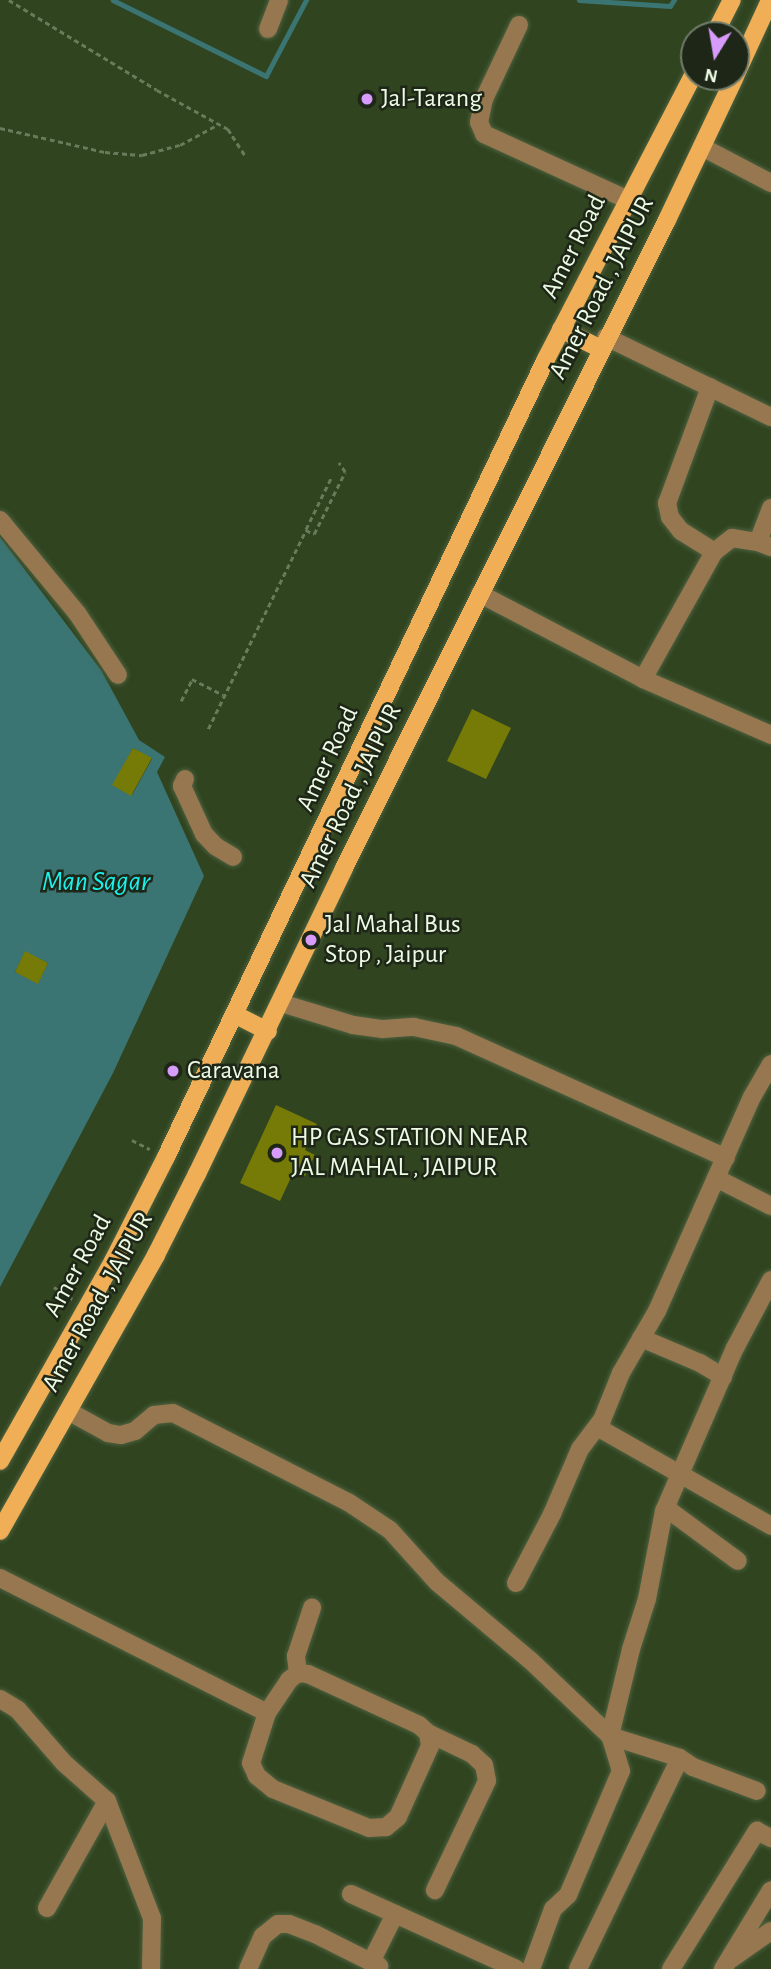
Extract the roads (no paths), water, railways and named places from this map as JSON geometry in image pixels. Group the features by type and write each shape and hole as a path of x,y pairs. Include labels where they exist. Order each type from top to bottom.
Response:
{"main road":[{"path":"721,21 732,0"},
{"name":"Amer Road , JAIPUR","path":"750,44 771,0"},
{"name":"Amer Road","path":"0,1461 166,1157 561,329 685,91"},
{"name":"Amer Road , JAIPUR","path":"0,1531 156,1255 728,91"},
{"path":"561,329 603,343"},
{"path":"234,1014 268,1031"}],"street":[{"path":"268,29 279,0"},
{"path":"519,25 484,99 479,121 484,134 628,200"},
{"path":"702,147 771,183"},
{"path":"603,343 710,387 771,417"},
{"path":"710,387 667,503 670,517 681,531 715,552"},
{"path":"643,679 715,552 732,538 765,544 771,508"},
{"path":"0,520 71,605 118,675"},
{"path":"480,594 643,679 771,735"},
{"path":"186,779 182,786 204,834 215,846 233,857"},
{"path":"281,1003 353,1025 383,1029 414,1027 456,1036 726,1158"},
{"path":"516,1583 552,1514 580,1449 597,1427 657,1311 752,1097 771,1064"},
{"path":"716,1178 771,1206"},
{"path":"531,1969 553,1909 568,1895 621,1771 610,1736 631,1649 647,1600 666,1508 723,1377 771,1280"},
{"path":"641,1338 699,1363 723,1377"},
{"path":"68,1411 108,1433 121,1435 135,1431 154,1415 173,1413 348,1502 390,1530 437,1582 530,1660 610,1736 680,1758 693,1767 757,1791"},
{"path":"597,1427 771,1526"},
{"path":"666,1508 738,1561"},
{"path":"0,1578 267,1713"},
{"path":"298,1673 296,1656 312,1608"},
{"path":"428,1733 430,1746 398,1817 386,1827 369,1828 274,1789 257,1776 251,1763 267,1713 289,1680 298,1673 308,1674 394,1713 472,1754 484,1765 487,1781 435,1891"},
{"path":"0,1699 18,1710 64,1762 107,1801 152,1918 151,1969"},
{"path":"578,1969 680,1758"},
{"path":"47,1908 107,1801"},
{"path":"671,1969 757,1831 771,1838"},
{"path":"727,1964 738,1941 771,1890"},
{"path":"351,1894 516,1969"},
{"path":"248,1969 264,1936 278,1924 289,1924 315,1934 378,1967 395,1914"},
{"path":"727,1964 771,1931"}],"water":[{"name":"Man Sagar","path":"0,537 101,670 139,740 165,757 157,772 204,876 113,1073 0,1287","holes":["133,748 152,759 132,795 113,785","25,952 48,963 38,983 15,972"]}],"waterway":[{"path":"113,0 266,76 306,0"},
{"path":"579,0 670,6 674,0"}],"place":[{"name":"Jal-Tarang","path":"367,99"},
{"name":"Jal Mahal Bus Stop , Jaipur","path":"311,940"},
{"name":"Caravana","path":"173,1071"},
{"name":"HP GAS STATION NEAR JAL MAHAL , JAIPUR","path":"277,1153"}]}
